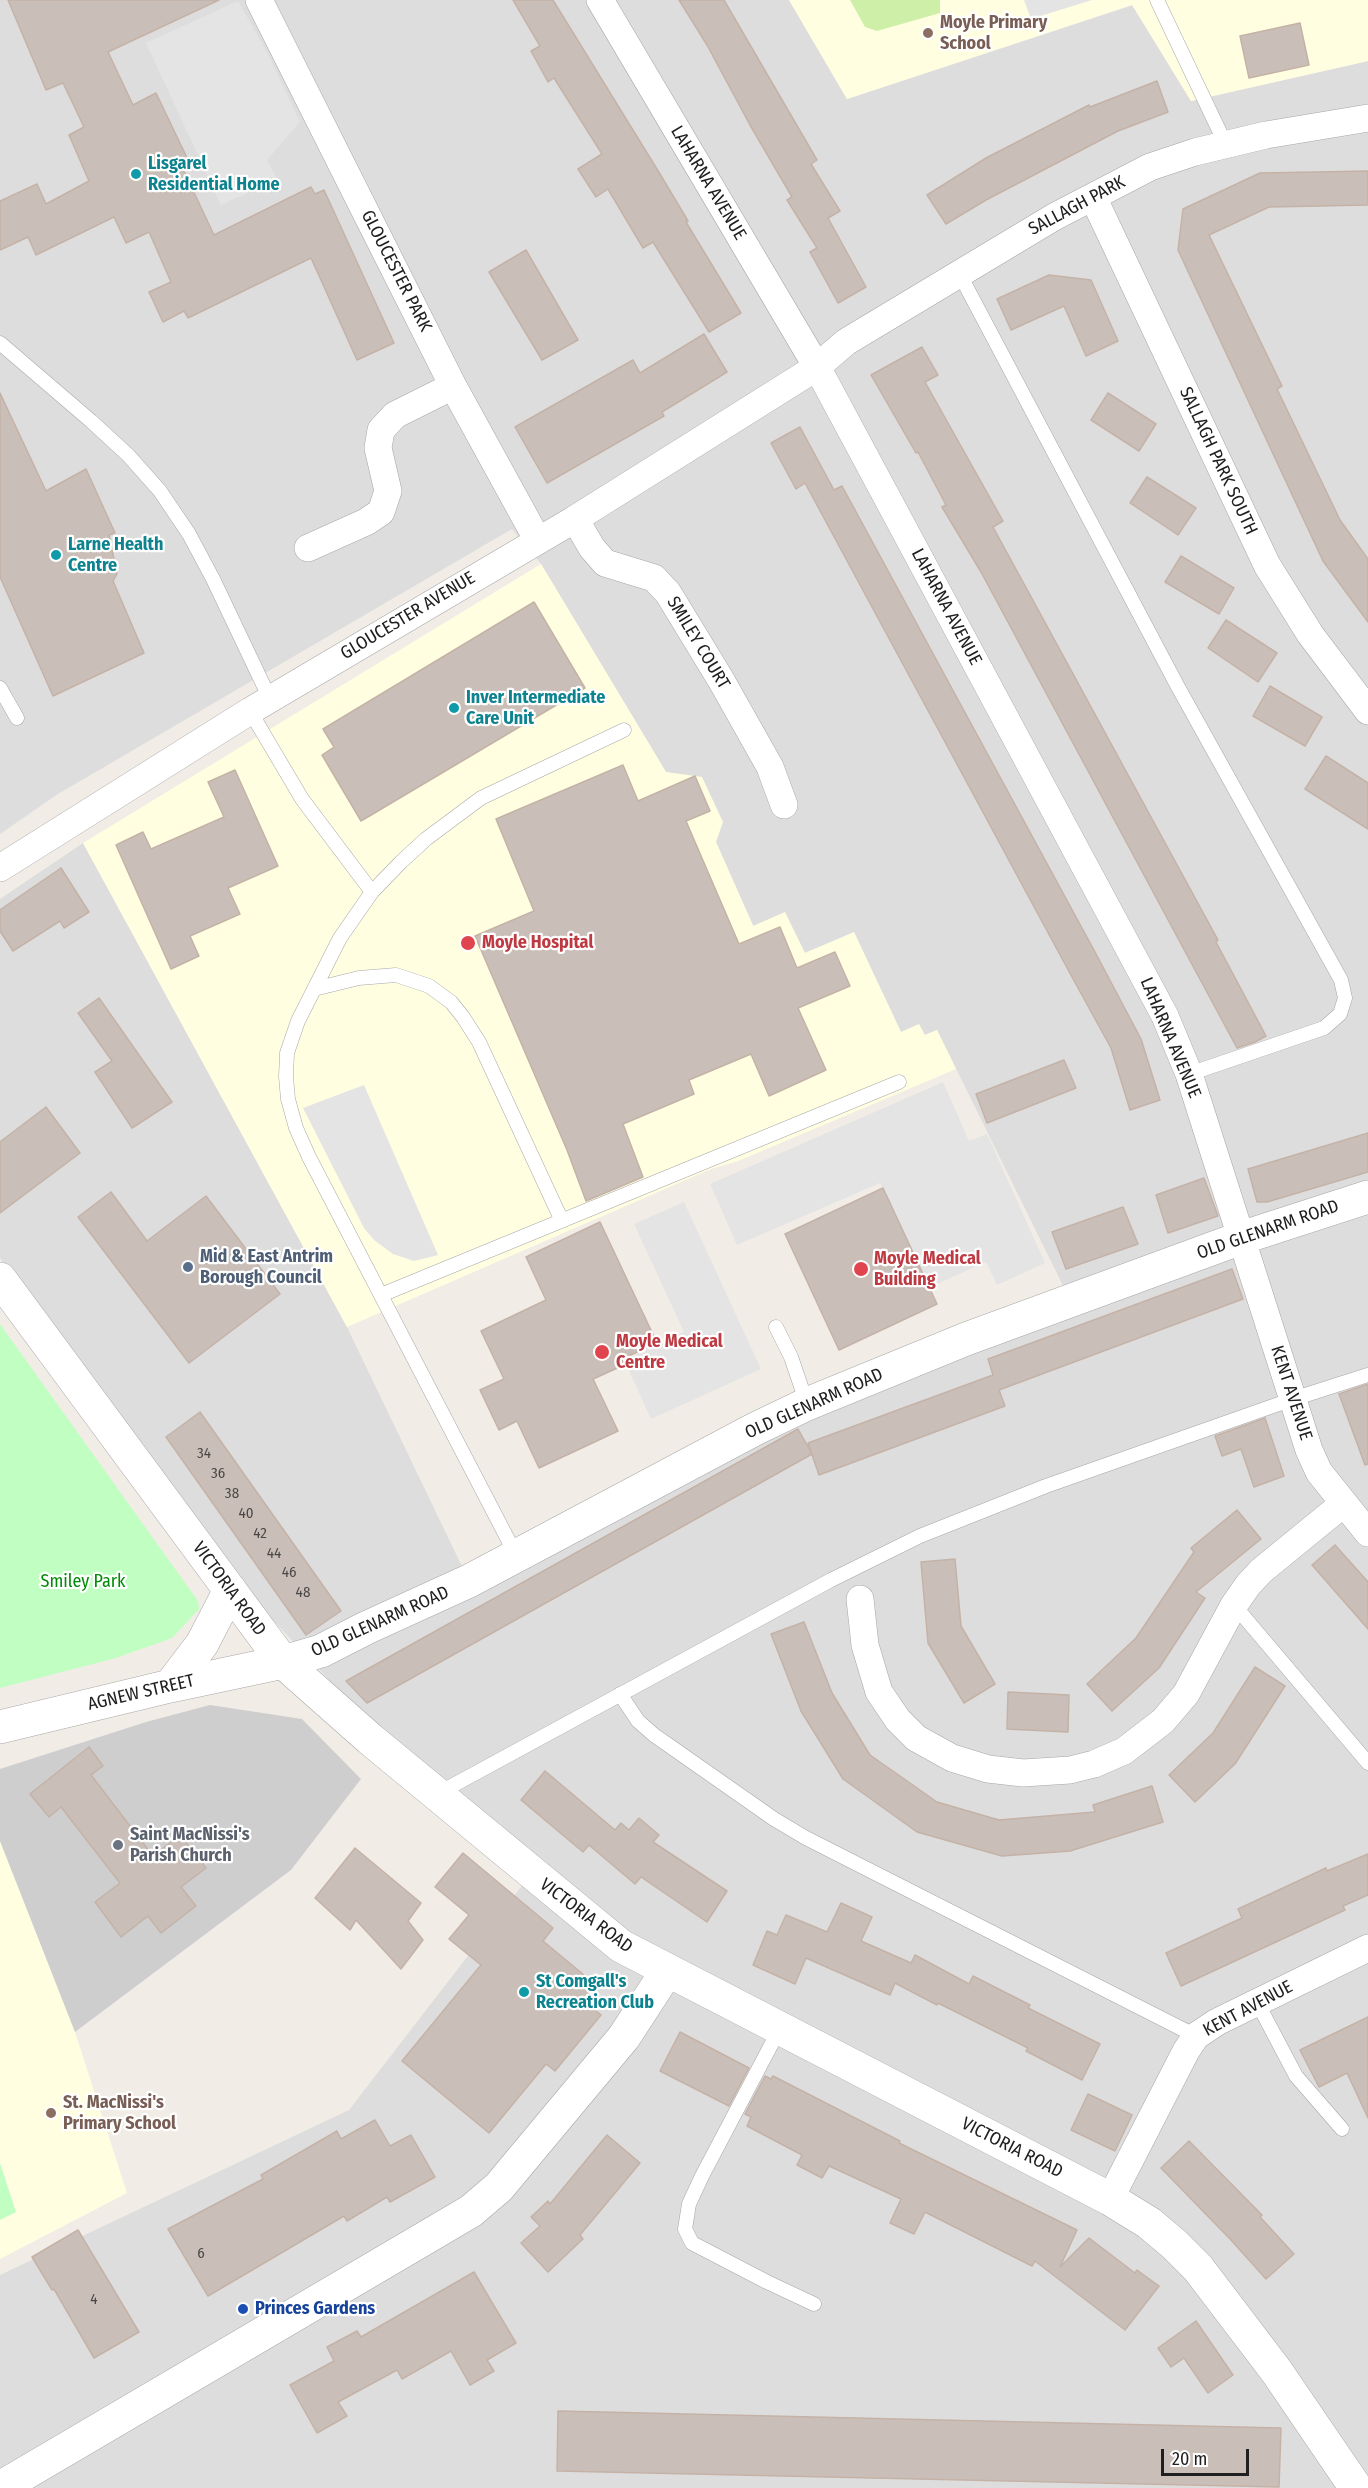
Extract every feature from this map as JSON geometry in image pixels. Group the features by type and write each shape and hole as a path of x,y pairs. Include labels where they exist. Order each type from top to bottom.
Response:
{"street":[{"name":"GLOUCESTER PARK","path":"259,0 453,386 537,539"},
{"name":"LAHARNA AVENUE","path":"600,0 817,367 1147,981 1189,1074 1241,1238"},
{"name":"SALLAGH PARK","path":"817,367 846,342 959,273 1053,217 1150,167 1195,152 1266,135 1368,118"},
{"name":"SALLAGH PARK SOUTH","path":"1093,197 1267,565 1310,634 1368,711"},
{"name":"GLOUCESTER AVENUE","path":"0,868 260,705 537,539 575,519 817,367"},
{"path":"308,548 378,515 383,509 388,491 379,453 381,430 395,415 453,386"},
{"name":"SMILEY COURT","path":"575,519 592,549 605,563 654,578 668,593 770,767 784,804"},
{"name":"OLD GLENARM ROAD","path":"283,1662 321,1651 469,1581 807,1404 966,1339 1241,1238 1368,1197"},
{"name":"KENT AVENUE","path":"1241,1238 1319,1472 1368,1533"},
{"name":"VICTORIA ROAD","path":"0,1279 283,1662 437,1794 621,1946 1110,2199 1149,2223 1198,2268 1277,2372 1356,2488"},
{"path":"860,1599 865,1645 879,1692 898,1720 923,1743 952,1758 987,1769 1023,1773 1062,1771 1086,1766 1116,1755 1137,1743 1163,1721 1181,1702 1234,1605 1248,1585 1343,1504"},
{"path":"170,1686 202,1644 230,1590"},
{"name":"AGNEW STREET","path":"0,1728 170,1686 283,1662"},
{"name":"KENT AVENUE","path":"1110,2199 1186,2051 1197,2036 1217,2022 1368,1948"},
{"path":"0,2488 471,2211 499,2187 624,2037 667,1971"}],"lane":[{"path":"1157,0 1226,145"},
{"path":"959,273 1178,687 1341,980 1345,998 1340,1014 1324,1028 1189,1074"},
{"path":"0,343 91,421 133,461 160,491 189,534 213,579 260,705 302,799 372,892"},
{"path":"0,688 17,718"},
{"path":"516,1555 309,1158 296,1128 288,1099 287,1053 298,1021 340,938 372,892 426,839 481,798 624,730"},
{"path":"314,989 365,977 396,975 429,986 451,1002 479,1042 562,1221"},
{"path":"381,1295 899,1082"},
{"path":"776,1327 791,1357 807,1404"},
{"path":"437,1794 831,1580 920,1536 1046,1486 1368,1375"},
{"path":"1234,1605 1368,1763"},
{"path":"620,1694 638,1721 654,1735 774,1819 806,1838 1197,2036"},
{"path":"1257,2002 1296,2076 1342,2129"},
{"path":"780,2028 689,2204 685,2229 692,2243 814,2304"}],"shaded area":[{"path":"0,0 789,0 847,99 1133,5 1191,101 1368,61 1368,2488 0,2488 0,2275 349,2110 541,1861 347,1699 272,1619 137,1456 0,1258 0,899 83,843 347,1327 469,1581 516,1555 1070,1300 937,1030 925,1035 901,1032 854,933 804,953 754,927 716,842 666,772 541,564 512,529 58,794 0,834"},
{"name":"Moyle Primary School","path":"789,0 1368,0 1368,61 1191,101 1132,5 847,99"},
{"path":"1024,0 1092,0 1031,19"},
{"path":"238,1 269,56 300,122 267,160 277,179 221,205 146,43"},
{"name":"Moyle Hospital","path":"541,564 666,772 702,777 723,822 716,842 753,926 785,912 805,953 854,932 901,1032 919,1024 925,1035 937,1030 956,1069 738,1161 711,1169 347,1327 83,843"},
{"path":"943,1082 969,1141 987,1134 1045,1263 997,1285 986,1262 928,1288 880,1183 737,1245 710,1184"},
{"path":"364,1085 438,1255 414,1261 393,1254 374,1240 364,1228 303,1108"},
{"path":"684,1202 761,1369 651,1419 624,1360 684,1332 634,1224"},
{"path":"210,1705 302,1719 361,1779 291,1870 75,2032 0,1841 0,1769 146,1722"},
{"name":"St. MacNissi's Primary School","path":"0,1841 75,2032 127,2193 0,2259"}],"green space":[{"path":"850,0 940,0 940,13 877,31 865,27"},
{"name":"Smiley Park","path":"0,1324 198,1601 199,1609 172,1638 116,1658 0,1688"},
{"path":"0,2163 16,2212 0,2220"}],"building":[{"name":"Lisgarel Residential Home","path":"8,0 219,0 108,52 133,105 156,93 190,164 182,167 214,235 311,187 315,194 324,190 394,343 357,360 311,258 188,318 184,311 163,322 149,292 171,282 149,232 126,243 114,217 36,255 28,237 0,250 0,201 37,184 46,204 89,181 69,135 84,127 63,83 46,90"},
{"path":"513,0 553,0 660,174 741,313 709,332 653,242 643,248 608,189 596,197 578,169 602,154 554,78 548,82 531,51 540,46"},
{"path":"679,0 724,0 817,160 811,164 840,211 828,218 866,287 838,303 810,252 817,248 787,200 792,197 707,45"},
{"path":"1300,23 1309,65 1249,78 1240,36"},
{"path":"1157,81 1168,112 1118,131 986,200 946,224 927,195 986,158 1089,105 1090,107"},
{"path":"1368,171 1368,205 1269,207 1209,235 1282,386 1277,389 1340,520 1368,559 1368,622 1323,561 1178,250 1183,209 1260,173"},
{"path":"526,250 578,340 542,360 489,272"},
{"path":"1049,275 1091,280 1118,341 1086,356 1064,306 1011,330 997,299"},
{"path":"704,334 727,372 662,412 664,416 547,483 515,427 633,360 640,373"},
{"path":"922,347 938,375 925,382 1003,521 993,527 1218,940 1216,942 1266,1036 1255,1042 1237,1048 981,572 942,507 946,505 918,452 916,453 871,375"},
{"name":"Larne Health Centre","path":"0,393 46,491 86,469 115,533 109,535 117,574 113,581 144,653 53,696 0,577"},
{"path":"1108,393 1156,424 1139,451 1091,420"},
{"path":"800,427 834,490 842,486 1095,952 1141,1039 1160,1100 1130,1110 1111,1048 805,483 796,489 771,443"},
{"path":"1147,477 1196,508 1178,535 1130,503"},
{"path":"1181,556 1234,588 1219,614 1165,582"},
{"name":"Inver Intermediate Care Unit","path":"534,602 585,688 361,821 322,755 334,747 323,729"},
{"path":"1226,620 1277,653 1258,682 1208,648"},
{"path":"1270,686 1322,717 1305,746 1253,716"},
{"path":"1326,756 1368,783 1368,829 1305,789"},
{"path":"623,765 638,801 695,776 710,811 686,821 739,944 780,927 797,968 835,952 850,986 798,1008 826,1070 769,1096 751,1054 689,1080 694,1094 623,1124 643,1177 586,1201 567,1150 475,936 534,911 496,819"},
{"path":"235,770 278,866 228,888 240,914 190,936 199,956 171,969 116,845 143,832 151,849 224,817 208,782"},
{"path":"61,868 89,912 64,928 60,921 13,951 0,931 0,910"},
{"path":"99,998 172,1102 132,1128 95,1072 112,1061 78,1013"},
{"path":"1064,1060 1076,1088 987,1123 976,1094"},
{"path":"46,1107 80,1153 0,1213 0,1142"},
{"path":"1368,1133 1368,1172 1267,1202 1257,1202 1248,1169"},
{"path":"1204,1178 1218,1216 1168,1233 1156,1195"},
{"name":"Moyle Medical Building","path":"883,1188 937,1304 839,1350 785,1234"},
{"name":"Mid & East Antrim Borough Council","path":"111,1192 147,1241 206,1196 280,1294 189,1363 78,1217"},
{"path":"1123,1207 1138,1244 1066,1269 1052,1232"},
{"name":"Moyle Medical Centre","path":"600,1222 657,1343 622,1359 624,1365 593,1379 618,1431 539,1468 517,1421 499,1430 480,1390 504,1379 481,1331 546,1300 526,1257"},
{"path":"1232,1269 1243,1299 999,1390 1005,1406 819,1475 808,1443 993,1375 988,1359"},
{"path":"1368,1384 1368,1464 1365,1465 1339,1394"},
{"path":"200,1412 341,1611 306,1635 166,1437"},
{"path":"1265,1418 1284,1476 1254,1487 1241,1449 1222,1456 1215,1436"},
{"path":"798,1429 812,1454 367,1703 346,1681"},
{"path":"1237,1510 1261,1539 1196,1592 1205,1598 1159,1668 1112,1711 1087,1684 1136,1638 1194,1552 1191,1548"},
{"path":"1335,1545 1368,1582 1368,1629 1312,1565"},
{"path":"955,1559 961,1626 995,1684 964,1703 928,1643 921,1562"},
{"path":"804,1622 832,1693 870,1755 937,1802 999,1820 1095,1812 1093,1805 1152,1786 1163,1822 1070,1851 1002,1856 917,1832 843,1779 801,1711 771,1634"},
{"path":"1255,1667 1285,1686 1235,1764 1195,1802 1169,1775 1213,1733"},
{"path":"1008,1692 1069,1695 1068,1732 1007,1729"},
{"name":"Saint MacNissi's Parish Church","path":"89,1747 103,1766 91,1775 153,1856 180,1835 206,1868 181,1887 196,1906 161,1933 148,1916 121,1937 95,1902 120,1883 61,1807 49,1817 30,1794"},
{"path":"545,1771 615,1830 621,1823 629,1830 639,1818 659,1835 653,1842 727,1891 707,1922 641,1877 635,1884 589,1845 583,1852 521,1800"},
{"path":"355,1848 421,1903 408,1921 423,1940 401,1969 356,1920 350,1930 315,1898"},
{"name":"St Comgall's Recreation Club","path":"463,1853 553,1928 543,1941 596,1985 584,2000 601,2015 555,2071 546,2064 489,2133 402,2061 481,1965 449,1939 469,1915 435,1887"},
{"path":"1368,1854 1368,1895 1343,1906 1345,1910 1181,1986 1166,1953 1242,1918 1238,1909 1326,1868 1327,1871"},
{"path":"841,1903 872,1917 861,1941 911,1963 915,1955 969,1984 973,1976 1030,2005 1028,2008 1100,2044 1082,2080 1026,2051 1028,2048 895,1983 890,1995 806,1958 795,1984 753,1965 767,1931 777,1935 786,1915 827,1932"},
{"path":"1368,2017 1368,2118 1347,2073 1319,2087 1300,2050"},
{"path":"680,2032 749,2068 729,2106 660,2071"},
{"path":"765,2076 771,2079 773,2076 900,2141 899,2143 1077,2230 1060,2267 1089,2238 1135,2273 1137,2270 1159,2286 1125,2330 1035,2261 1032,2266 925,2212 914,2234 890,2223 901,2199 829,2166 822,2178 797,2165 802,2155 747,2126 751,2117 745,2114"},
{"path":"1088,2094 1132,2115 1115,2151 1071,2130"},
{"path":"375,2120 390,2146 411,2135 435,2177 390,2202 387,2197 347,2221 344,2216 208,2296 168,2229 263,2179 261,2175 337,2131 341,2139"},
{"path":"607,2135 640,2163 580,2235 583,2239 548,2272 521,2243 540,2226 531,2217 548,2201 550,2204"},
{"path":"1189,2141 1262,2215 1260,2217 1294,2254 1266,2279 1161,2168"},
{"path":"78,2230 139,2332 94,2358 54,2289 52,2290 32,2257"},
{"path":"474,2272 516,2343 487,2360 494,2371 470,2385 451,2351 402,2379 397,2370 338,2402 347,2416 317,2433 290,2385 334,2361 327,2347 357,2331 361,2337"},
{"path":"1196,2321 1233,2375 1208,2393 1184,2358 1171,2367 1158,2348"},
{"path":"558,2411 1281,2428 1279,2487 557,2471"}],"place":[{"name":"Moyle Primary School","path":"928,33"},
{"name":"Lisgarel Residential Home","path":"136,174"},
{"name":"Larne Health Centre","path":"56,555"},
{"name":"Inver Intermediate Care Unit","path":"454,708"},
{"name":"Moyle Hospital","path":"468,943"},
{"name":"Mid & East Antrim Borough Council","path":"188,1267"},
{"name":"Moyle Medical Building","path":"861,1269"},
{"name":"Moyle Medical Centre","path":"602,1352"},
{"name":"Saint MacNissi's Parish Church","path":"118,1845"},
{"name":"St Comgall's Recreation Club","path":"524,1992"},
{"name":"St. MacNissi's Primary School","path":"51,2113"},
{"name":"Princes Gardens","path":"243,2309"}]}
